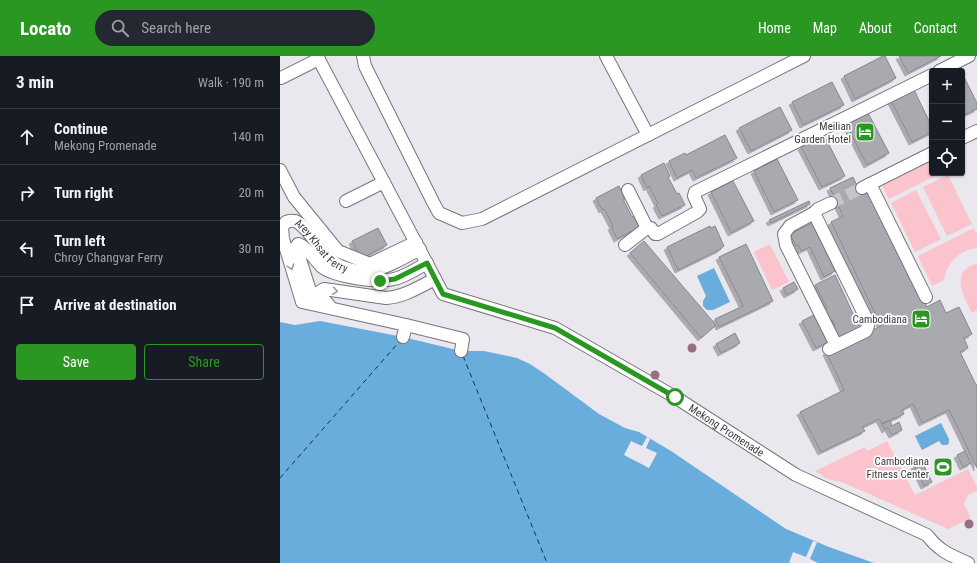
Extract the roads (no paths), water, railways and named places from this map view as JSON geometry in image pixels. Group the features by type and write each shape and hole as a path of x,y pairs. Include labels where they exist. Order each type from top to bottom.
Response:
{"street":[{"path":"363,56 365,66 439,213 462,223 482,219 804,56"},
{"path":"606,56 648,135"},
{"path":"945,68 969,56"},
{"path":"281,78 318,57 437,282 401,296 386,298 324,289 321,290 319,292 320,295 333,308"},
{"path":"628,190 647,228 651,228 655,234 658,234 700,209 694,196 695,192 929,75"},
{"path":"965,136 977,130"},
{"path":"926,297 866,186 929,154"},
{"path":"280,170 294,196 338,251 370,264 418,245"},
{"path":"346,201 384,182"},
{"path":"814,213 867,320 868,326 866,331 832,347 786,245 784,234 790,226 814,213 818,209 832,203"},
{"name":"Arey Khsat Ferry","path":"333,308 302,302 282,239 282,227 286,222 292,220 296,221 304,228 331,260 341,267 352,270 368,272 377,270 418,245"},
{"path":"625,245 647,228"},
{"path":"427,263 395,279 380,281 352,277 325,269 302,245 298,244 296,247 312,297 318,302 405,331 463,339 461,351"},
{"name":"Mekong Promenade","path":"437,282 443,294 555,328 675,397 796,475 926,535 944,553 968,563"}],"water":[{"path":"714,268 730,302 713,310 707,310 703,306 703,301 706,296 697,276"},
{"path":"320,321 403,337 461,351 484,351 517,358 530,364 545,374 599,414 625,428 639,432 671,451 786,529 829,547 874,563 280,563 280,322 295,325"},
{"path":"941,423 949,439 949,443 947,445 942,445 939,441 922,450 915,436"}],"tunnel":[{"path":"831,203 862,188"}],"place":[{"name":"Meilian Garden Hotel","path":"865,132"},
{"name":"Cambodiana","path":"921,319"},
{"name":"Cambodiana Fitness Center","path":"943,467"}]}
